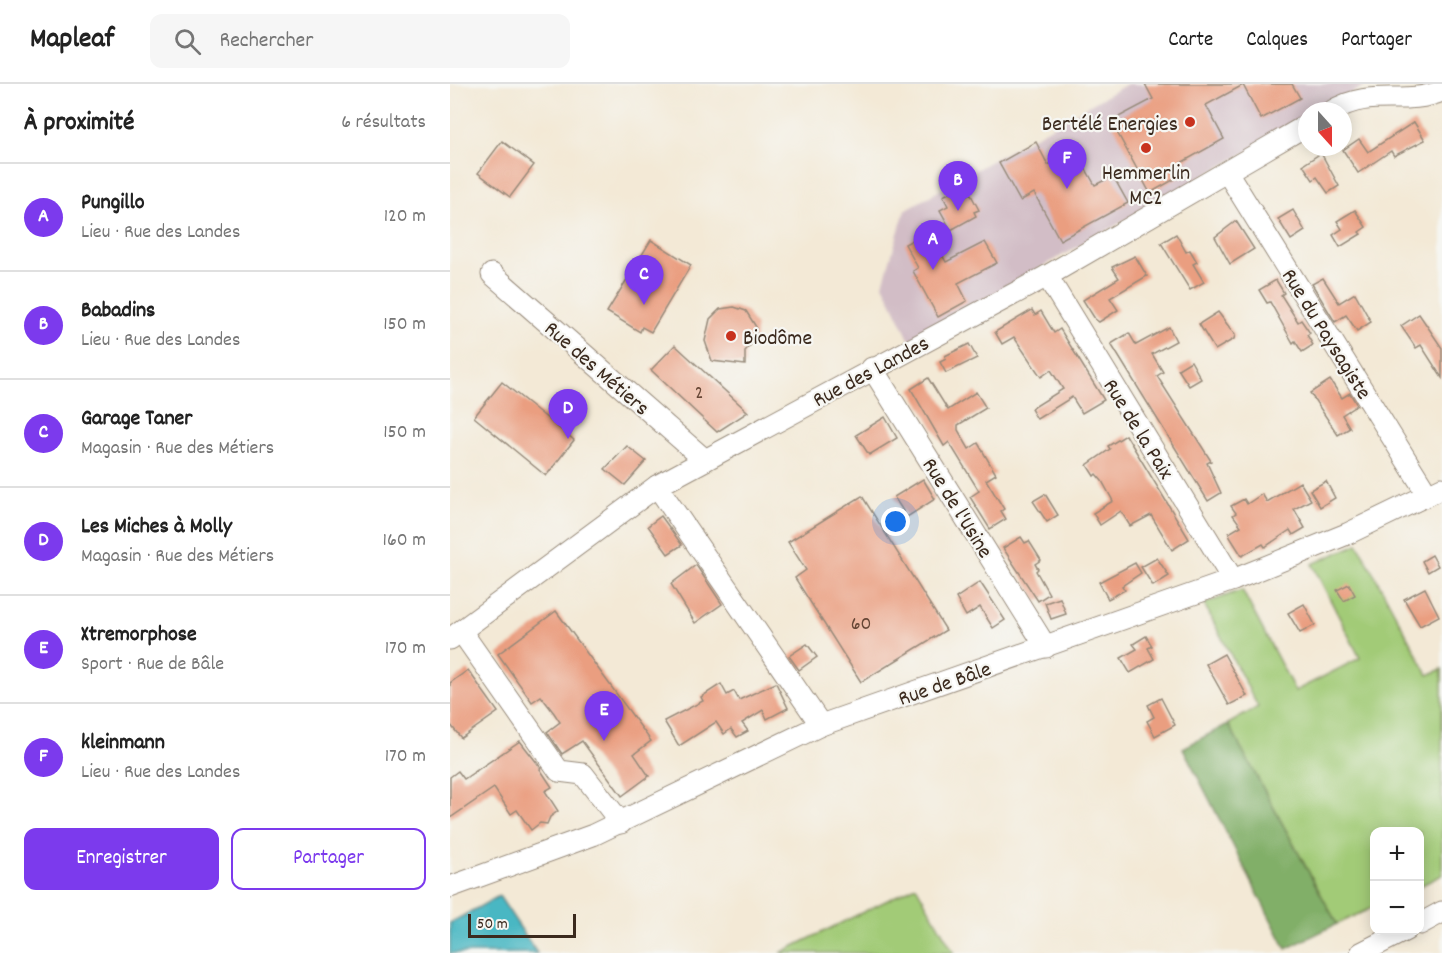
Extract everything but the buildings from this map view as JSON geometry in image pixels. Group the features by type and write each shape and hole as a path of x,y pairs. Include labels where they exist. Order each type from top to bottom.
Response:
{"street":[{"path":"1347,102 1370,97 1423,98 1442,91"},
{"name":"Rue des Landes","path":"456,635 657,486 872,368 1047,276 1298,131"},
{"name":"Rue du Paysagiste","path":"1227,172 1435,491"},
{"name":"Rue des Métiers","path":"492,274 705,460"},
{"name":"Rue de la Paix","path":"1047,276 1233,580"},
{"name":"Rue de l'Usine","path":"872,368 1046,647"},
{"path":"657,486 821,725"},
{"name":"Rue de Bâle","path":"450,887 525,861 621,823 821,725 1233,580 1347,534 1435,491"},
{"path":"456,635 559,771 584,774 621,823"},
{"path":"1424,921 1442,912"},
{"path":"1361,953 1396,935"}],"shaded area":[{"path":"1127,84 1368,84 1336,102 1298,102 1298,123 910,341 883,284 905,210"}],"green space":[{"path":"1358,544 1428,675 1442,669 1442,875 1424,884 1424,827 1370,827 1370,909 1337,924 1228,724 1258,707 1204,604 1242,590 1295,691 1360,658 1312,564"},
{"path":"1228,724 1337,924 1286,949 1183,748"},
{"path":"916,886 954,953 780,953"}],"water":[{"path":"499,896 537,953 450,953 450,923"}],"place":[{"name":"Bertélé Energies","path":"1190,122"},
{"name":"Hemmerlin MC2","path":"1146,148"},
{"name":"kleinmann","path":"1067,189"},
{"name":"Babadins","path":"958,211"},
{"name":"Pungillo","path":"933,270"},
{"name":"Garage Taner","path":"644,305"},
{"name":"Biodôme","path":"731,336"},
{"name":"Les Miches à Molly","path":"568,439"},
{"name":"Xtremorphose","path":"604,741"}]}
